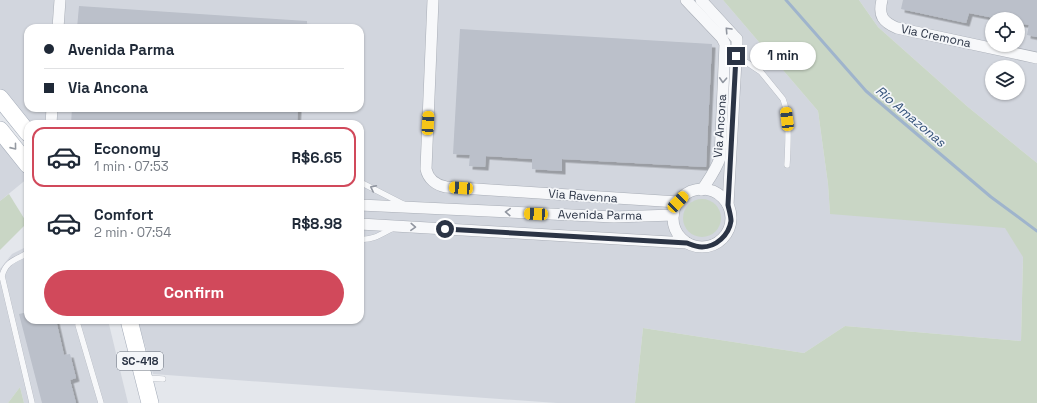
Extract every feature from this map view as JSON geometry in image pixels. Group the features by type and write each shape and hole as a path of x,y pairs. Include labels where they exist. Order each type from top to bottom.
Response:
{"main road":[{"path":"0,98 24,128"},
{"path":"0,130 24,160"},
{"name":"SC-418","path":"130,324 150,403"}],"street":[{"path":"58,24 60,0"},
{"name":"Via Ravenna","path":"433,0 426,169 427,174 435,183 446,187 678,202"},
{"name":"Via Ancona","path":"686,0 722,38 725,44 720,158 718,165 702,190"},
{"name":"Via Ancona","path":"701,0 737,39 728,205"},
{"name":"Via Cremona","path":"882,0 880,7 883,20 889,25 897,28 1037,58"},
{"path":"702,190 717,194 723,199 728,205 731,221 724,237 711,246 703,247 694,246 680,238 673,223 675,208 684,195 693,191 702,190"},
{"name":"Avenida Parma","path":"364,205 614,217 673,215"},
{"name":"Avenida Parma","path":"364,224 687,243"}],"lane":[{"path":"736,56 761,72 783,99 785,104 788,135 787,166"},
{"path":"364,183 411,208"},
{"path":"364,240 375,238 397,226"},
{"path":"24,255 11,262 4,268 1,278 32,403"},
{"path":"78,325 101,403"},
{"path":"144,378 163,379"}],"shaded area":[{"path":"0,0 723,0 818,111 828,184 830,213 1005,227 1023,256 1021,341 845,326 804,353 643,328 635,403 557,403 153,374 139,324 364,324 364,120 25,120 0,90"},
{"path":"859,0 1037,0 1037,163 968,107 878,27"},
{"path":"0,143 24,173 24,181 0,201"},
{"path":"24,248 24,324 109,324 128,403 24,403 20,387 8,403 0,403 0,269 12,254"}],"green space":[{"path":"723,0 859,0 878,27 968,107 1037,163 1037,403 635,403 643,328 804,353 845,326 1021,341 1023,257 1005,228 830,214 828,184 818,111"},
{"path":"9,194 24,218 24,226 0,250 0,201"},
{"path":"702,199 715,205 721,218 715,231 702,237 689,231 683,218 689,205"},
{"path":"20,387 24,403 8,403"}],"building":[{"path":"903,0 1037,0 1037,37 1027,35 1029,25 1025,24 1025,12 985,12 985,16 969,13 966,23 901,9"},
{"path":"79,6 307,21 307,24 77,24"},
{"path":"460,29 712,44 706,167 562,159 562,171 532,169 532,159 486,156 485,167 469,166 470,155 453,154"},
{"path":"72,112 298,112 297,120 71,120"},
{"path":"24,313 24,324 57,324 64,355 70,354 76,378 70,380 76,403 42,403 19,314"}],"waterway":[{"name":"Rio Amazonas","path":"786,0 866,91 991,197 1037,231"}],"route":[{"path":"445,229 687,243 694,246 703,247 711,246 718,242 724,237 731,221 728,205 736,56"}]}
